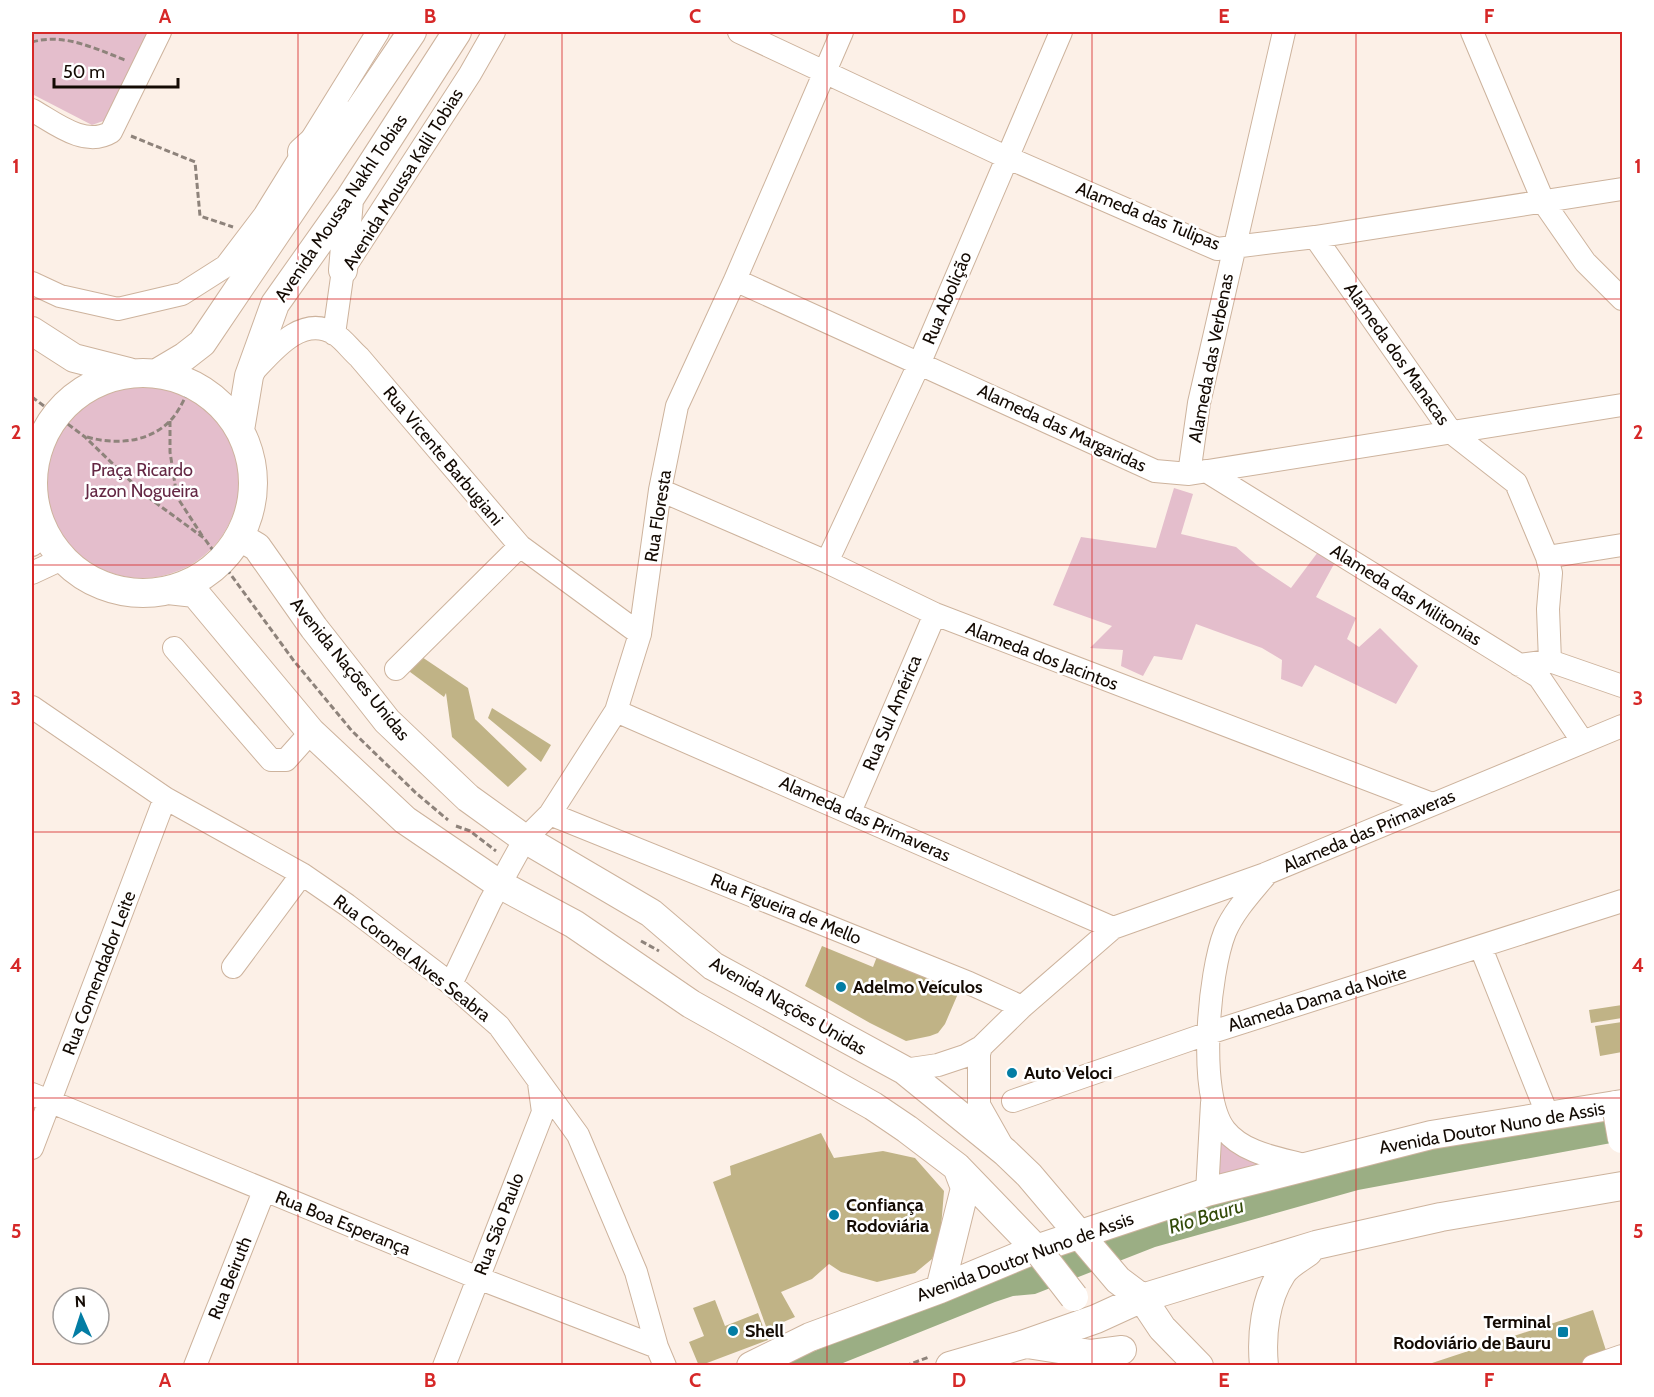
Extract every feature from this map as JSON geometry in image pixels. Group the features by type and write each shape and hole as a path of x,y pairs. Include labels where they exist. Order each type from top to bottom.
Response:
{"main road":[{"path":"144,373 184,357 202,343 412,32"},
{"name":"Avenida Moussa Nakhl Tobias","path":"240,430 249,376 274,304 350,198 428,81 451,35"},
{"path":"302,152 341,117 393,61 409,59 421,65 428,81"},
{"path":"343,270 350,198"},
{"path":"240,287 264,216"},
{"name":"Avenida Nações Unidas","path":"32,331 74,358 191,384 219,403 240,430 251,456 254,483 250,511 240,537 212,550 190,583 168,590"},
{"name":"Avenida Nações Unidas","path":"144,373 105,379 82,390 46,428 36,452 32,486 35,532 48,540 62,559 93,582 130,593 168,590 195,593 311,732 405,820 651,913 712,966 904,1070 1005,1152 1083,1237 1118,1280 1142,1298 1162,1328 1199,1365"},
{"name":"Avenida Nações Unidas","path":"240,537 257,547 314,628 387,721 468,798 512,862 574,924 691,1004 873,1106 957,1167 1038,1251 1074,1297 1130,1358"},
{"path":"691,1004 712,966"},
{"path":"1619,1105 1623,1139"},
{"name":"Avenida Doutor Nuno de Assis","path":"751,1365 810,1337 1038,1251 1083,1237 1207,1191 1431,1135 1619,1105"},
{"path":"940,1289 965,1188 957,1167"},
{"path":"950,1365 1025,1344 1096,1319 1142,1298 1316,1245 1441,1217 1623,1186"},
{"path":"1264,1365 1262,1347 1265,1322 1279,1279 1283,1271 1316,1245"},
{"path":"1025,1344 1130,1358"}],"street":[{"path":"32,110 87,139 100,139 113,128 160,32"},
{"path":"32,283 60,296 118,309 182,294 226,266 264,216 378,32"},
{"name":"Avenida Moussa Kalil Tobias","path":"334,334 343,270 494,32"},
{"name":"Alameda das Tulipas","path":"739,32 1006,157 1217,249 1233,249 1315,237 1623,189"},
{"name":"Rua Floresta","path":"451,984 512,862 550,814 616,711 640,634 660,490 677,406 735,280 842,32"},
{"name":"Rua Abolição","path":"826,562 920,362 1061,32"},
{"name":"Alameda das Verbenas","path":"1198,473 1199,404 1284,32"},
{"path":"1472,32 1544,203 1585,262 1623,299"},
{"name":"Alameda dos Manacas","path":"1315,237 1452,433 1516,483 1547,556 1551,573 1548,609 1550,661"},
{"name":"Alameda das Margaridas","path":"735,280 920,362 1155,471 1198,473 1623,405"},
{"path":"249,376 285,339 316,327 334,334"},
{"name":"Rua Vicente Barbugiani","path":"334,334 359,357 520,546 640,634"},
{"name":"Alameda das Militonias","path":"1198,473 1539,677 1583,742"},
{"name":"Alameda dos Jacintos","path":"660,490 826,562 935,614 1432,804"},
{"path":"1547,556 1623,545"},
{"path":"396,669 520,546"},
{"path":"32,573 62,559"},
{"name":"Rua Sul América","path":"850,812 935,614"},
{"path":"174,648 271,760 286,760 311,732"},
{"path":"1519,665 1550,661 1623,686"},
{"name":"Rua Coronel Alves Seabra","path":"32,707 165,798 302,874 451,984 499,1026 578,1135 636,1272 661,1356"},
{"name":"Alameda das Primaveras","path":"616,711 1113,928"},
{"name":"Alameda das Primaveras","path":"904,1070 938,1065 965,1056 981,1047 1022,1007 1113,928 1204,898 1265,874 1623,726"},
{"name":"Rua Comendador Leite","path":"32,1149 41,1097 165,798"},
{"name":"Rua Figueira de Mello","path":"550,814 1022,1007"},
{"path":"233,967 302,874"},
{"path":"1207,1191 1212,1095 1208,1058 1213,976 1226,932 1242,904 1265,874"},
{"path":"1204,898 1217,904 1224,913 1226,932"},
{"name":"Alameda Dama da Noite","path":"1013,1101 1209,1033 1623,901"},
{"path":"1481,948 1548,1116"},
{"path":"981,1047 979,1105 1005,1152"},
{"name":"Rua São Paulo","path":"444,1365 543,1112 538,1080"},
{"path":"1212,1095 1225,1130 1246,1148 1304,1165"},
{"name":"Rua Boa Esperança","path":"41,1097 661,1356"},
{"name":"Rua Beiruth","path":"195,1365 264,1191"},
{"path":"1593,1365 1623,1356"}],"path":[{"path":"32,42 44,39 77,41 129,62"},
{"path":"113,128 195,162 200,216 237,229"},
{"path":"32,397 85,437 145,495 212,550"},
{"path":"170,421 170,452 177,497 212,550 294,661 352,731 443,816 456,826 470,831 512,862"},
{"path":"634,937 664,954"}],"green space":[{"path":"32,32 149,32 106,120 92,125 32,94"},
{"name":"Praça Ricardo Jazon Nogueira","path":"142,384 161,386 188,396 203,406 217,420 231,444 237,462 239,481 237,500 227,527 217,542 203,556 179,570 161,576 142,578 123,576 96,566 81,556 67,542 53,518 47,500 45,481 47,462 57,435 67,420 81,406 105,392 123,386"},
{"path":"1174,488 1193,494 1181,534 1236,547 1258,566 1291,588 1318,552 1334,564 1316,597 1356,618 1347,639 1359,647 1380,628 1418,666 1396,704 1315,665 1302,687 1281,679 1282,660 1262,648 1196,624 1182,660 1154,656 1143,676 1121,666 1123,650 1090,648 1112,626 1053,605 1081,537 1156,548"},
{"path":"1218,1135 1272,1161 1213,1179"}],"water":[{"name":"Rio Bauru","path":"1622,1105 1622,1141 1358,1190 1155,1247 1035,1294 1013,1296 995,1302 838,1365 778,1366 1179,1202"}],"building":[{"path":"416,653 468,688 475,719 527,769 508,787 452,737 446,693 444,697 406,669"},
{"path":"492,708 551,745 541,762 488,718"},
{"path":"822,946 873,967 878,954 960,989 945,1024 938,1033 906,1041 805,986"},
{"path":"1622,1005 1622,1018 1591,1023 1589,1010"},
{"path":"1622,1022 1622,1052 1600,1056 1595,1026"},
{"name":"Confiança Rodoviária","path":"821,1133 834,1158 883,1151 915,1158 944,1191 940,1240 932,1259 915,1273 877,1282 841,1272 829,1264 812,1279 781,1292 795,1317 767,1329 713,1182 731,1175 730,1166"},
{"name":"Shell","path":"715,1300 725,1326 758,1313 768,1340 699,1366 689,1342 704,1336 693,1308"},
{"name":"Terminal Rodoviário de Bauru","path":"1593,1310 1611,1366 1426,1366 1426,1365"}],"place":[{"name":"Adelmo Veículos","path":"841,987"},
{"name":"Auto Veloci","path":"1012,1073"},
{"name":"Confiança Rodoviária","path":"834,1215"},
{"name":"Shell","path":"733,1331"},
{"name":"Terminal Rodoviário de Bauru","path":"1563,1332"}]}
